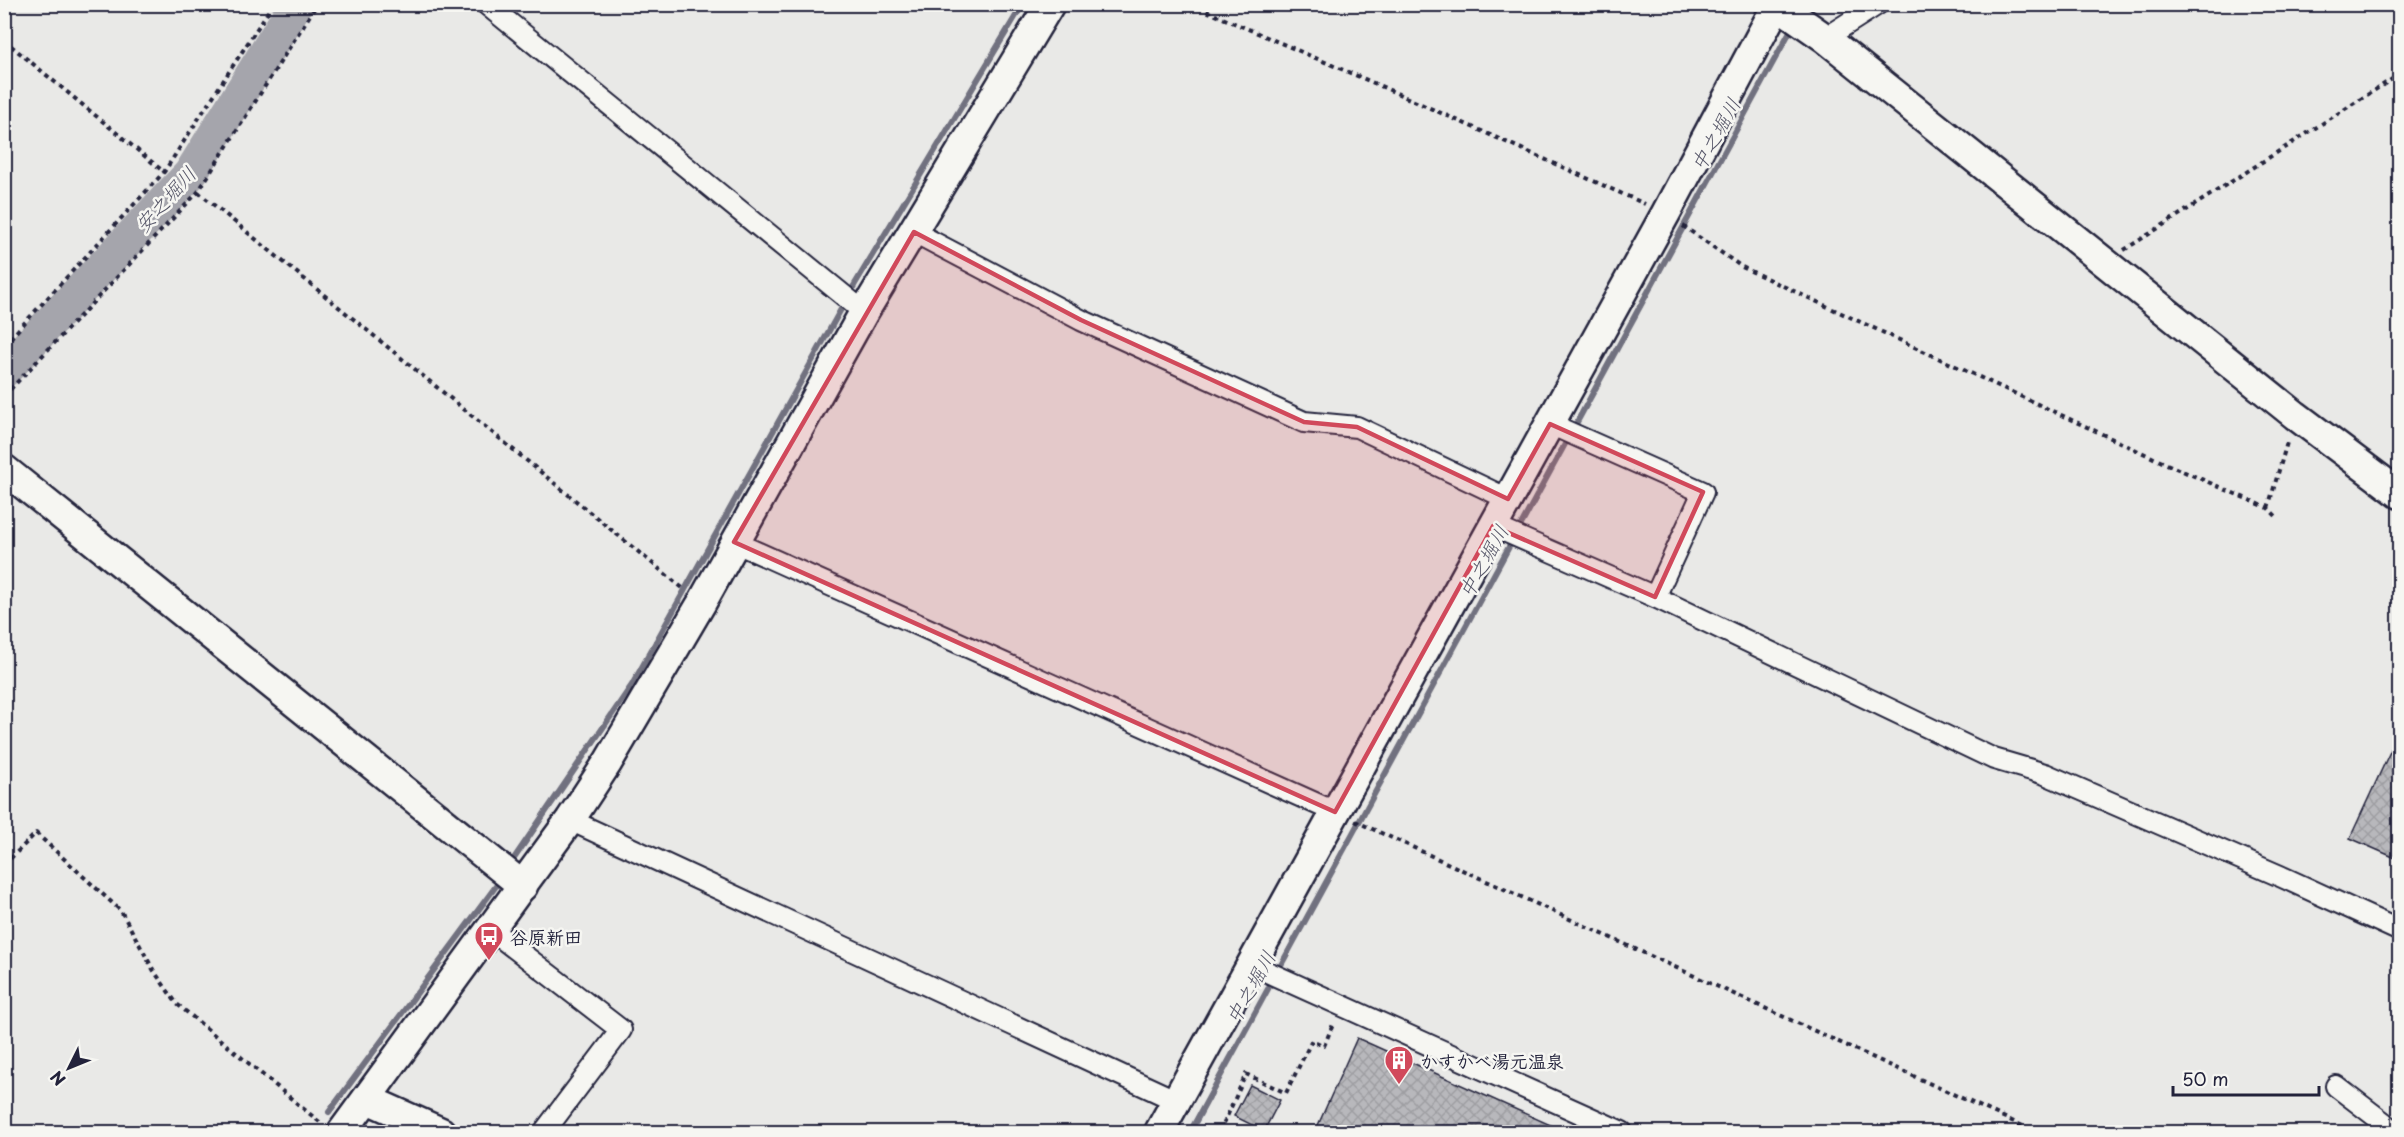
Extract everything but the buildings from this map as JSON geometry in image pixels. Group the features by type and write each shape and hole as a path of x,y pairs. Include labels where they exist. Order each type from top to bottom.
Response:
{"street":[{"path":"486,4 860,309"},
{"path":"332,1129 367,1099 570,820 649,695 860,309 914,232 1050,4"},
{"path":"1791,15 1878,4"},
{"path":"1159,1132 1258,968 1335,812 1666,213 1791,15"},
{"path":"1791,15 2295,415 2400,494"},
{"path":"914,232 1081,320 1304,422 1357,427 1508,499"},
{"path":"1550,424 1703,492 1655,597"},
{"path":"4,469 523,886"},
{"path":"1493,526 1655,597 1994,759 2045,774 2400,931"},
{"path":"734,542 1335,812"},
{"path":"570,820 1177,1101"},
{"path":"490,930 621,1030 543,1132"},
{"path":"1258,968 1622,1132"},
{"path":"2336,1086 2398,1131"},
{"path":"367,1099 441,1132"}],"path":[{"path":"4,345 164,172 273,4"},
{"path":"4,396 198,192 317,4"},
{"path":"1190,4 1666,213 1742,267 2150,456 2268,507 2277,517"},
{"path":"4,40 164,172"},
{"path":"2101,259 2128,248 2400,74"},
{"path":"198,192 674,582"},
{"path":"2268,507 2295,415"},
{"path":"1335,812 2036,1132"},
{"path":"4,865 36,832 121,911 154,971 177,1004 332,1129"},
{"path":"1220,1132 1246,1074 1286,1093 1312,1040 1324,1046 1341,1005"}],"highlighted area":[{"path":"914,232 1081,320 1304,422 1357,427 1508,499 1550,424 1703,492 1655,597 1493,526 1335,812 734,542"}],"waterway":[{"name":"安之堀川","path":"4,371 190,174 296,4"},
{"path":"515,857 632,685 855,284 1023,4"},
{"name":"中之堀川","path":"1190,1132 1794,24"},
{"path":"329,1112 496,886"}],"place":[{"name":"谷原新田","path":"489,962"},
{"name":"かすかべ湯元温泉","path":"1399,1086"}]}
